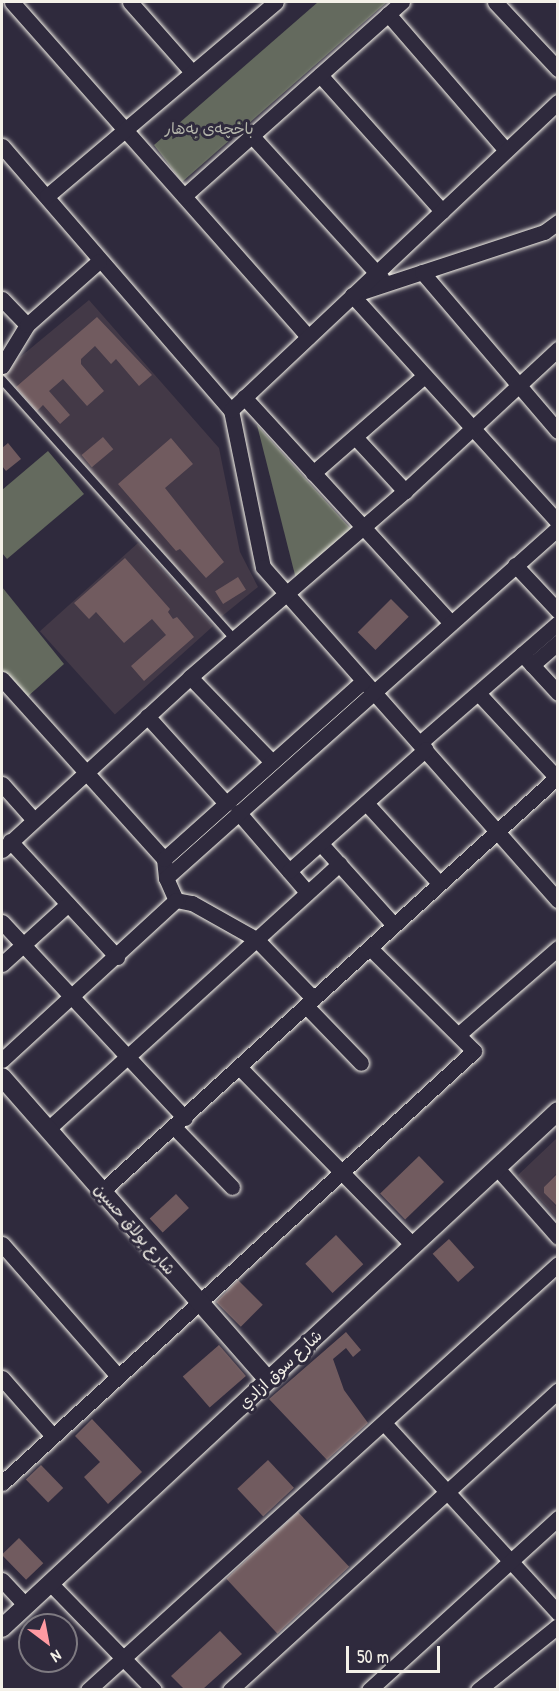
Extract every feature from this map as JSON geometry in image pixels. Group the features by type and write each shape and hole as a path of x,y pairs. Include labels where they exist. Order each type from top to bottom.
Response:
{"street":[{"path":"12,2 308,338"},
{"path":"130,2 192,72"},
{"path":"184,196 402,2"},
{"path":"495,2 558,69"},
{"path":"47,196 192,72 265,5"},
{"path":"388,14 506,150"},
{"path":"320,75 442,211"},
{"path":"231,410 352,295 381,278 442,211 558,102"},
{"path":"252,136 381,278"},
{"path":"2,146 47,196 99,261 231,410 263,567 286,596 423,745 558,900"},
{"path":"381,278 422,272 544,232 558,222"},
{"path":"2,366 27,325 99,261"},
{"path":"422,272 558,431"},
{"path":"352,295 471,430 558,522"},
{"path":"2,299 27,325"},
{"path":"117,957 69,904 6,846 190,677 364,528 558,350"},
{"path":"314,473 424,376"},
{"path":"244,397 451,623"},
{"path":"355,437 405,491"},
{"path":"166,878 272,762 451,623 558,528"},
{"path":"515,566 558,611"},
{"path":"527,660 558,623"},
{"path":"289,871 366,802 478,693 558,642"},
{"path":"527,660 558,693"},
{"path":"190,677 272,762"},
{"path":"2,679 164,859 166,878 176,900"},
{"path":"164,859 232,808 368,686"},
{"path":"102,1191 180,1123 557,776 478,693"},
{"path":"147,716 307,892"},
{"path":"2,784 34,820"},
{"path":"366,802 439,884"},
{"path":"321,844 394,925"},
{"path":"48,1129 339,864"},
{"path":"176,900 192,903 256,939 361,1064"},
{"path":"2,1060 117,957 176,900"},
{"path":"2,964 69,904"},
{"path":"2,922 126,1057 232,1187"},
{"path":"2,1483 343,1174 474,1051 370,948"},
{"path":"459,1034 558,948"},
{"path":"240,1068 413,1245"},
{"name":"شارع بولاق حسين","path":"2,1077 268,1380"},
{"name":"شارع سوق ازادي","path":"2,1628 558,1111"},
{"path":"497,1168 558,1237"},
{"path":"2,1244 118,1376"},
{"path":"88,1689 558,1264"},
{"path":"2,1378 52,1436"},
{"path":"230,1689 558,1391"},
{"path":"384,1423 558,1613"},
{"path":"369,1689 558,1518"},
{"path":"2,1580 26,1605"},
{"path":"50,1583 154,1689"},
{"path":"478,1689 558,1626"}],"lane":[{"path":"2,380 234,639"}],"shaded area":[{"path":"89,300 219,448 240,552 258,587 221,617 2,372"},
{"path":"138,543 213,626 115,715 40,631"},
{"path":"557,1138 557,1173 544,1187 544,1193 557,1207 557,1218 518,1175"}],"green space":[{"name":"باخچەی بەهار","path":"318,2 387,2 182,182 154,145"},
{"path":"257,425 351,529 296,579"},
{"path":"48,451 84,494 7,559 2,553 2,490"},
{"path":"2,587 64,664 26,698 2,670"}],"building":[{"path":"97,317 152,375 139,386 116,359 111,364 95,346 81,359 81,364 104,391 87,406 63,379 49,391 70,415 60,424 43,405 37,411 16,387"},
{"path":"103,437 113,449 92,467 82,455"},
{"path":"171,438 193,464 165,488 224,562 206,578 180,549 176,551 118,484"},
{"path":"8,443 21,459 6,471 2,466 2,448"},
{"path":"125,558 170,609 168,612 173,619 177,617 194,637 144,681 131,666 166,635 152,619 124,643 96,612 89,619 74,603"},
{"path":"238,577 246,590 223,604 215,591"},
{"path":"391,599 409,617 375,650 358,632"},
{"path":"419,1156 444,1182 405,1219 380,1194"},
{"path":"558,1173 558,1207 544,1193 544,1187"},
{"path":"176,1194 189,1208 163,1232 150,1219"},
{"path":"336,1235 363,1264 333,1293 305,1264"},
{"path":"449,1239 474,1267 458,1282 433,1254"},
{"path":"238,1280 263,1305 241,1327 216,1302"},
{"path":"346,1332 361,1350 353,1357 346,1348 333,1359 344,1390 368,1423 327,1460 269,1399"},
{"path":"219,1345 246,1376 210,1407 183,1376"},
{"path":"92,1419 142,1472 108,1504 84,1477 100,1462 75,1436"},
{"path":"268,1460 294,1488 263,1516 237,1489"},
{"path":"41,1465 63,1488 48,1503 26,1480"},
{"path":"298,1512 349,1567 277,1634 226,1579"},
{"path":"19,1538 43,1563 26,1580 2,1555"},
{"path":"220,1631 242,1654 203,1689 184,1689 171,1676"}]}
